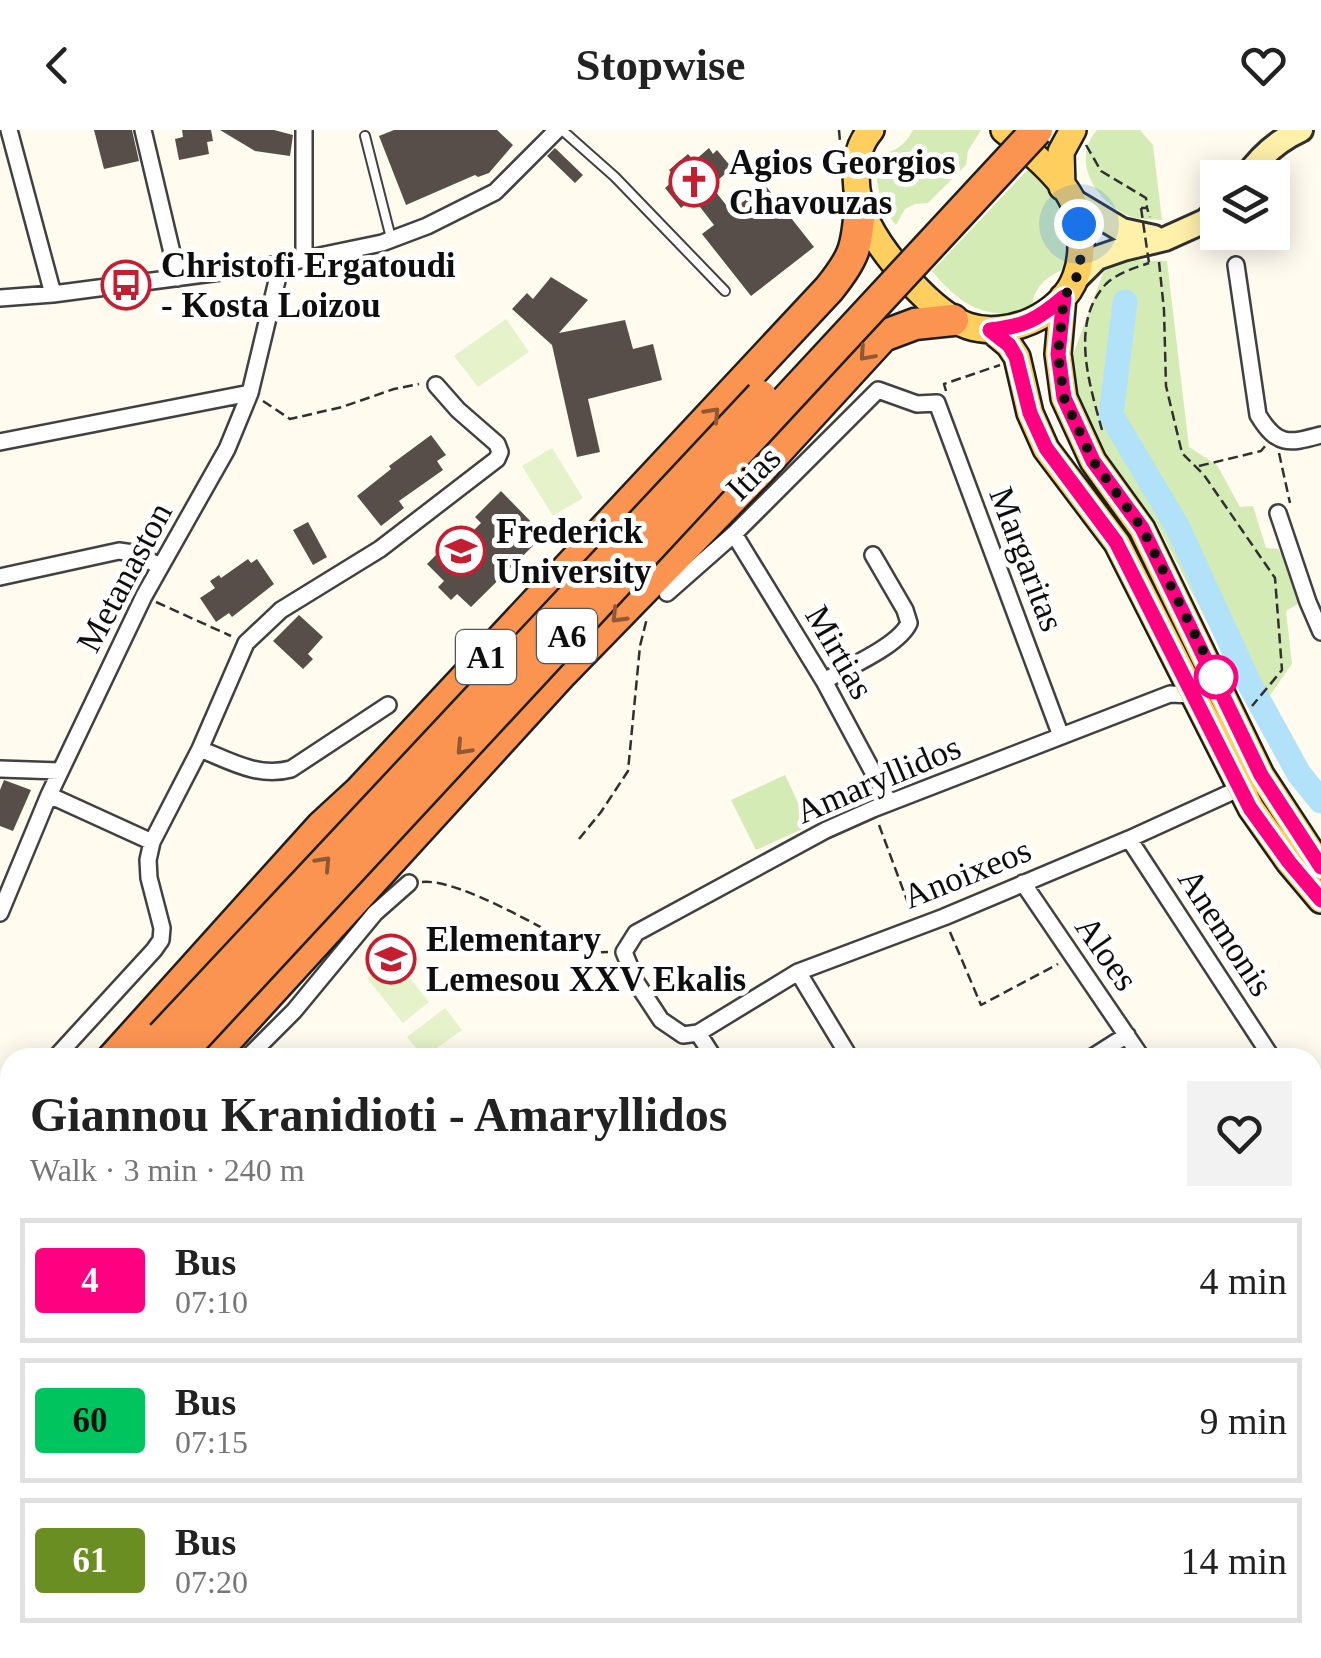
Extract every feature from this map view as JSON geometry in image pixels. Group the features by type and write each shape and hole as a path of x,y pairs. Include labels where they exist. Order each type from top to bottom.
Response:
{"highway":[{"name":"A6","path":"951,208 1008,130"},
{"name":"A6","path":"170,1048 951,208 1038,130"},
{"name":"A1","path":"322,826 360,792 829,290 849,264 858,240 860,208"},
{"name":"A1","path":"335,923 562,673 759,471 882,336 915,324 953,320"},
{"path":"168,1048 194,988 322,826"},
{"path":"122,1048 322,826"},
{"path":"171,1048 335,923"},
{"path":"219,1048 335,923"}],"main road":[{"path":"1008,130 1067,193 1122,230 1158,242"},
{"path":"1258,160 1274,137 1301,130"},
{"path":"1078,134 1061,152 1082,252 1070,288 1058,354 1064,398 1093,461 1142,528 1251,782 1250,808 1321,900"},
{"path":"858,139 856,187 871,231 912,285 953,320 972,327 990,330 1019,326 1043,314 1097,258 1158,242 1200,222"},
{"path":"990,330 1009,345 1016,357 1030,413 1046,448 1116,542 1183,687 1251,782 1321,867"}],"street":[{"path":"10,130 54,294"},
{"path":"143,130 178,278"},
{"path":"0,298 281,264 391,239 495,192 559,130"},
{"path":"304,258 308,131"},
{"name":"Metanaston","path":"0,913 49,795 144,596 227,448 250,394 281,264"},
{"path":"1236,265 1258,415 1278,440 1295,442 1321,436"},
{"path":"64,1048 161,940 162,928 149,878 152,842 200,749 246,643 280,610 380,548 497,459 497,444 436,385"},
{"name":"Itias","path":"666,593 734,534 878,390 939,408"},
{"path":"0,442 250,394"},
{"name":"Margaritas","path":"939,408 1061,736"},
{"path":"1278,513 1321,632"},
{"name":"Mirtias","path":"734,534 824,681 889,802"},
{"path":"0,577 119,551 160,566"},
{"path":"824,681 905,632 905,610 873,555"},
{"name":"Amaryllidos","path":"624,952 636,933 826,830 1183,687"},
{"path":"200,749 257,772 276,773 291,769 388,705"},
{"path":"0,769 60,771"},
{"name":"Anoixeos","path":"698,1033 798,972 944,917 1129,839 1251,782"},
{"path":"49,795 152,842"},
{"name":"Anemonis","path":"1129,839 1265,1048"},
{"name":"Aloes","path":"1022,883 1136,1048"},
{"path":"257,1048 294,1011 375,914 409,884"},
{"path":"624,952 636,982 662,1020 683,1035 698,1033 708,1048"},
{"path":"798,972 844,1048"},
{"path":"1107,1048 1128,1035"}],"lane":[{"path":"559,130 615,177 725,290"},
{"path":"365,136 391,239"}],"path":[{"path":"839,130 858,139"},
{"path":"1078,134 1101,171 1146,198 1158,242 1166,386 1182,453 1276,578 1282,670 1250,709"},
{"path":"1102,430 1092,394 1086,329 1092,305 1107,283 1149,264 1142,208 1148,208"},
{"path":"939,408 952,410 944,384 1006,362"},
{"path":"250,394 290,419 415,384 436,385"},
{"path":"1196,467 1260,451 1274,436"},
{"path":"1278,454 1291,502"},
{"path":"579,839 628,770 640,646 648,614 666,593"},
{"path":"144,596 246,643"},
{"path":"873,809 917,926"},
{"path":"409,884 435,881 460,888 589,953 624,952"},
{"path":"944,917 981,1005 1073,956"}],"green space":[{"path":"913,130 981,130 968,151 966,165 928,203 905,209 896,225 879,192 876,156 898,148"},
{"path":"1097,130 1140,130 1153,145 1162,220 1129,216 1097,191 1090,179 1086,155"},
{"path":"1032,165 1071,212 1072,266 1044,282 1035,294 1031,311 999,313 975,308 954,294 932,271"},
{"path":"1131,260 1167,261 1189,447 1217,465 1240,507 1253,506 1266,548 1278,549 1286,560 1299,603 1286,611 1292,664 1259,711 1210,628 1157,524 1097,444 1081,405 1070,363 1105,268"},
{"path":"506,319 529,352 478,387 454,356"},
{"path":"552,448 583,498 553,516 522,466"},
{"path":"785,775 809,826 756,850 731,800"},
{"path":"393,957 429,1002 403,1023 367,978"},
{"path":"445,1008 462,1030 437,1048 416,1048 407,1037"}],"building":[{"path":"94,130 132,130 139,161 104,169"},
{"path":"182,130 211,130 209,154 179,160 175,139 183,137"},
{"path":"220,130 274,130 293,135 290,156 255,151"},
{"path":"394,130 497,130 513,145 489,173 475,175 406,205 379,136"},
{"path":"555,148 583,175 575,183 547,156"},
{"path":"709,148 713,154 717,150 732,168 711,186 731,211 765,185 814,247 751,296 702,234 714,225 693,198 681,208 665,188 676,178 669,170 688,154 694,161"},
{"path":"551,277 588,300 559,333 625,320 633,349 653,344 662,380 588,399 600,452 577,457 552,345 512,309 527,293 533,299"},
{"path":"431,435 446,455 437,461 443,470 399,501 404,508 381,526 357,496"},
{"path":"501,491 544,535 471,607 457,594 451,600 438,587 444,581 427,564 447,544 453,551 481,523 475,517"},
{"path":"308,522 327,557 313,565 293,530"},
{"path":"248,559 251,563 257,559 274,584 232,617 229,613 216,622 200,598 215,588 210,581"},
{"path":"299,615 323,637 308,654 313,659 303,669 273,641"},
{"path":"4,780 31,790 13,831 0,826 0,790"}],"waterway":[{"path":"1125,302 1111,415 1177,526 1249,683 1299,774 1321,801"}],"bus line":[{"name":"4","path":"1321,867 1261,775 1142,528 1093,461 1064,398 1058,354 1064,297 1019,326 990,330 1009,345 1016,357 1030,413 1046,448 1116,542 1250,808 1321,900"}],"place":[{"name":"Agios Georgios Chavouzas","path":"694,182"},
{"name":"Christofi Ergatoudi - Kosta Loizou","path":"126,285"},
{"name":"Frederick University","path":"461,551"},
{"name":"Elementary Lemesou XXV Ekalis","path":"391,959"}],"route":[{"path":"1079,224 1082,252 1076,279 1064,297 1058,354 1064,398 1093,461 1142,528 1216,677"}]}
